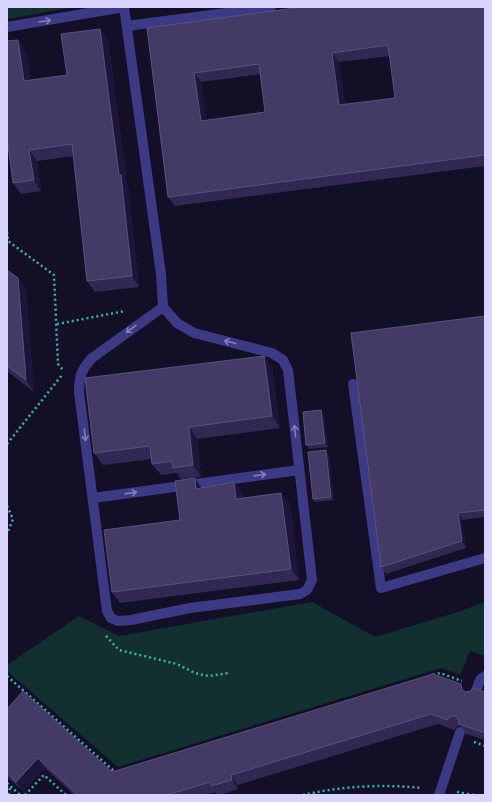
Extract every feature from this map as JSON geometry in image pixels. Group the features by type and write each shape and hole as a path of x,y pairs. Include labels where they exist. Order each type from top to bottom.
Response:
{"lane":[{"path":"7,27 124,7 161,274 163,307 177,323 194,333 272,353 283,360 288,370 312,580 307,590 300,594 190,608 131,620 118,621 111,618 107,611 79,392 79,379 84,367 92,358 163,307"},
{"path":"127,26 271,7"},
{"path":"353,384 381,588 485,558"},
{"path":"93,498 299,470"},
{"path":"475,691 480,680 485,676"},
{"path":"440,792 460,732"}],"path":[{"path":"7,232 8,241 54,275 58,364 64,371 7,444"},
{"path":"57,324 141,308 149,316"},
{"path":"7,506 13,519 7,534"},
{"path":"111,618 102,631 110,643 119,650 177,664 199,674 210,676 228,673"},
{"path":"433,675 440,673 475,691"},
{"path":"7,676 115,772 122,770"},
{"path":"25,700 29,695"},
{"path":"25,795 44,775 66,795"},
{"path":"7,783 20,795"},
{"path":"9,795 11,786"},
{"path":"303,795 350,787 407,787 474,795"}],"green space":[{"path":"7,7 75,7 7,19"},
{"path":"312,602 375,637 461,611 485,602 485,656 470,651 460,675 441,668 118,767 7,671 7,665 79,616 119,636"}],"building":[{"path":"302,7 485,7 485,155 168,197 147,28","holes":["388,45 395,98 339,105 332,53","259,64 265,112 201,121 194,73"]},
{"path":"100,29 119,175 121,175 132,276 87,281 72,144 29,150 34,180 13,183 7,137 7,41 18,40 24,81 67,75 61,34"},
{"path":"7,270 18,278 26,380 7,366"},
{"path":"485,316 485,510 458,513 462,541 381,567 351,333"},
{"path":"264,356 272,416 189,427 193,465 173,468 172,461 152,464 150,446 94,453 85,378"},
{"path":"321,410 325,443 306,445 303,412"},
{"path":"326,450 331,497 313,499 308,452"},
{"path":"195,478 196,489 234,482 236,499 281,493 291,569 112,592 104,530 180,520 175,481"},
{"path":"433,674 461,684 462,690 465,692 471,691 473,688 485,692 485,733 459,724 456,716 451,716 447,720 431,714 231,775 232,780 211,786 210,782 167,795 78,795 38,758 16,782 7,773 7,730 10,726 7,723 7,709 23,691 112,772"}]}
